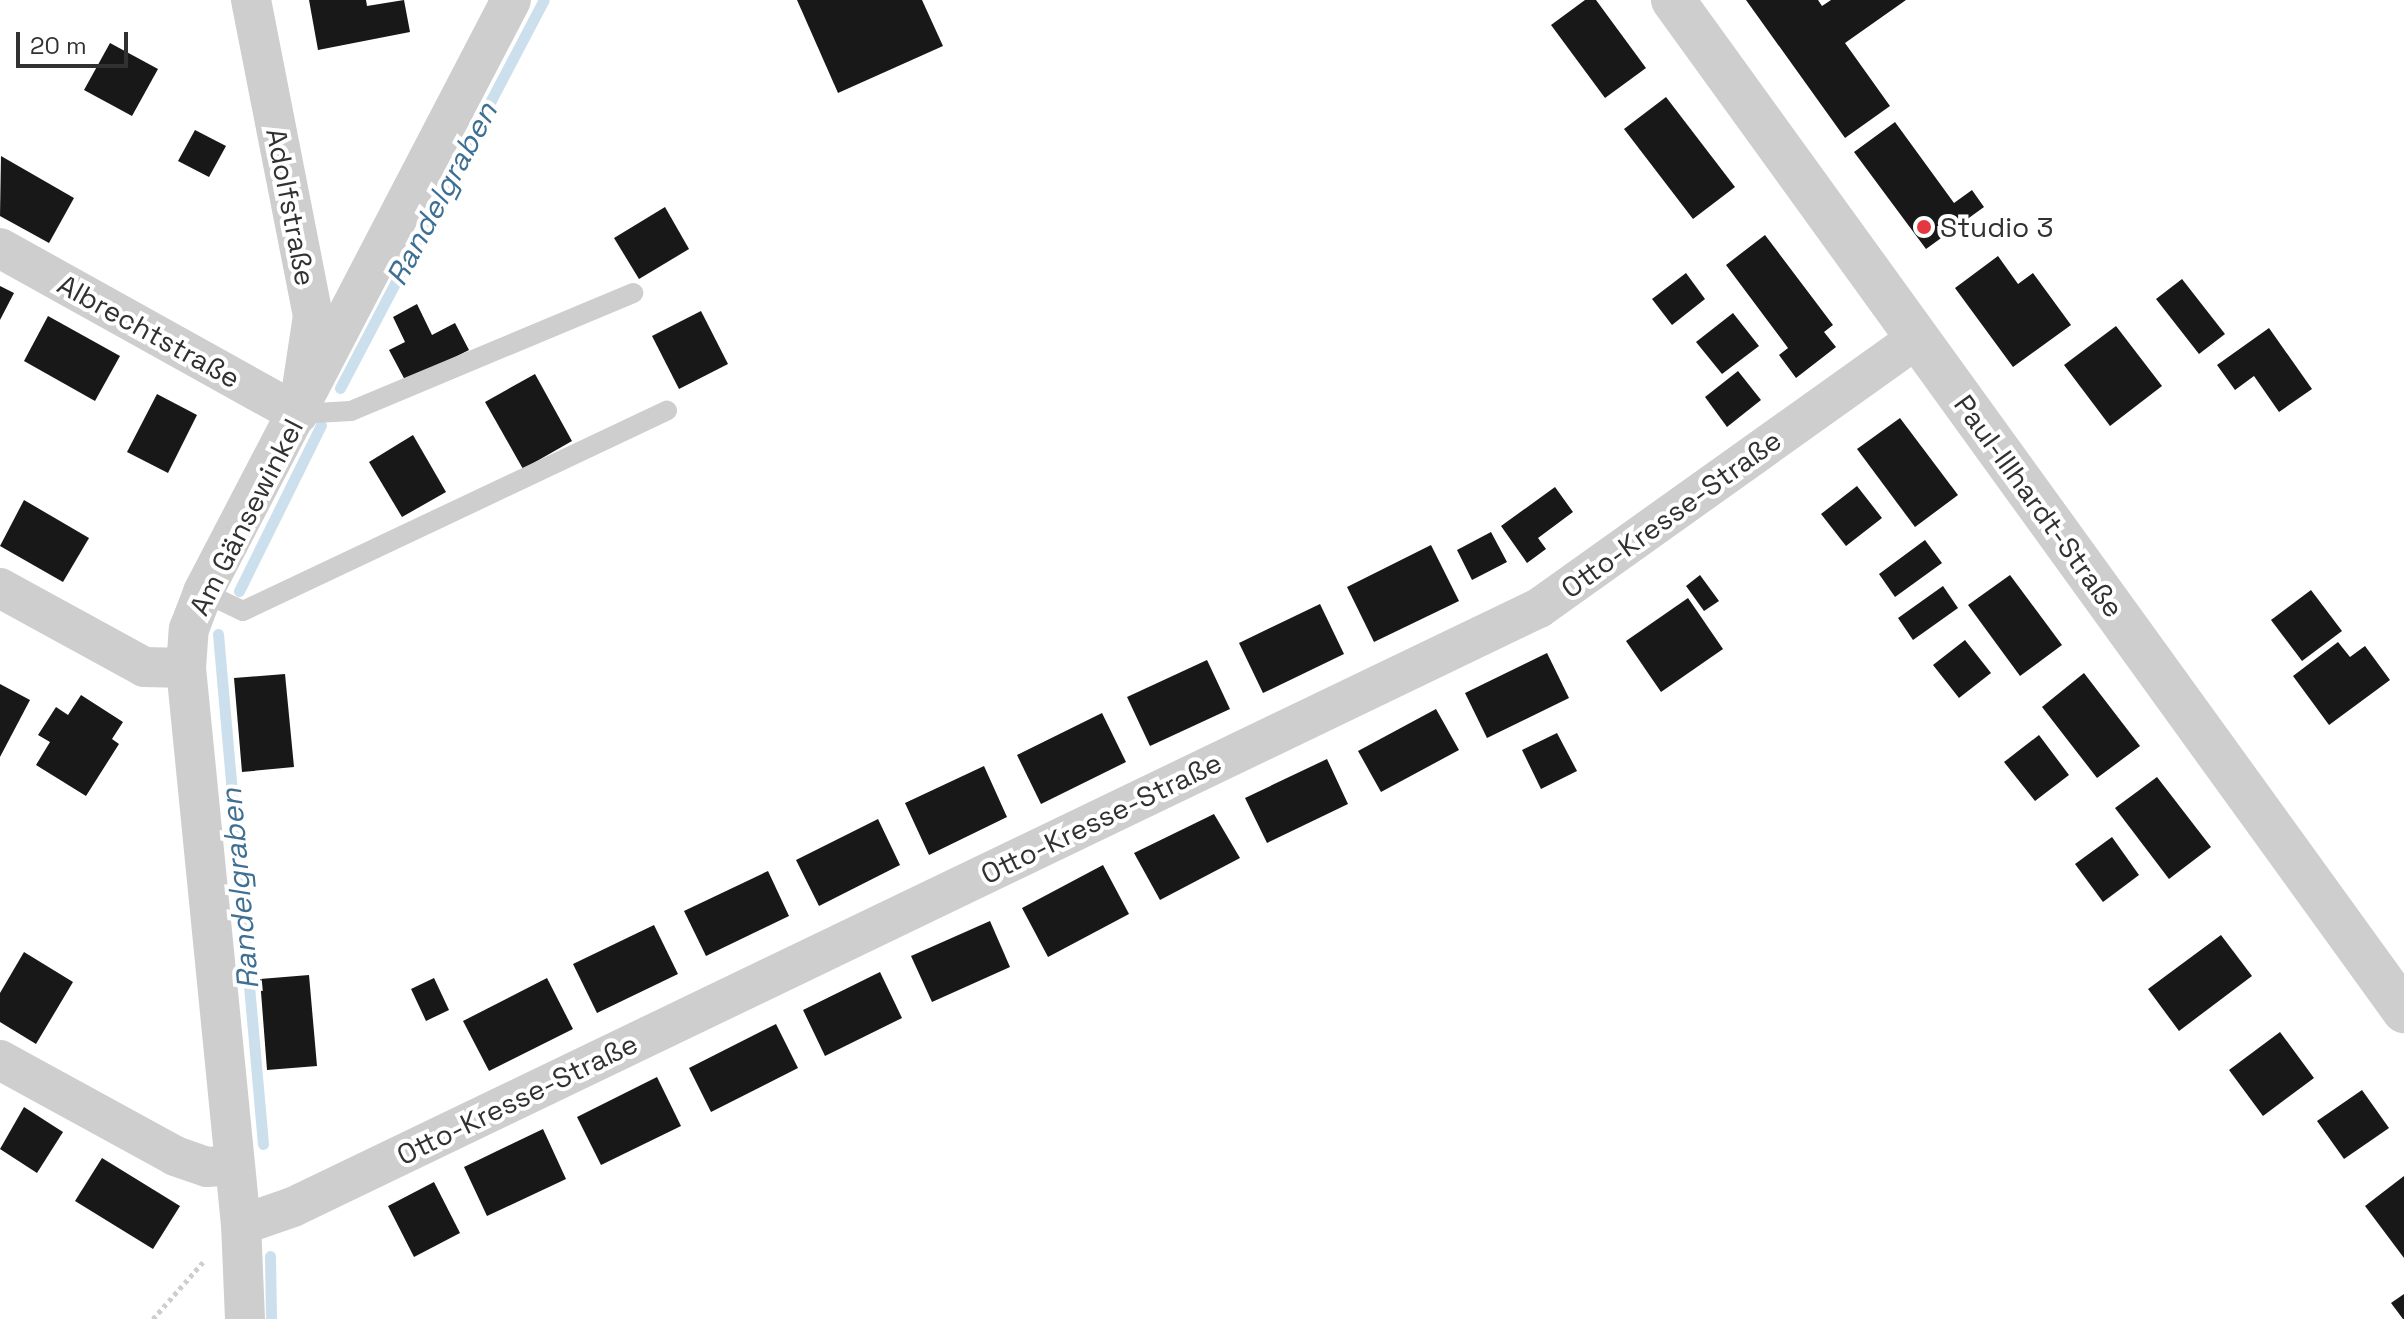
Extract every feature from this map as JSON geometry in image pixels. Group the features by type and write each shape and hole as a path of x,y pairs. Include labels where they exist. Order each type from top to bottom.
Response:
{"street":[{"name":"Adolfstraße","path":"251,0 313,316 298,414"},
{"name":"Am Gänsewinkel","path":"245,1319 241,1225 186,668 189,629 203,592 511,0"},
{"name":"Paul-Illhardt-Straße","path":"1673,0 2404,1011"},
{"name":"Albrechtstraße","path":"0,248 298,414"},
{"name":"Otto-Kresse-Straße","path":"241,1225 293,1207 1539,608 1917,338"},
{"path":"0,588 144,667 186,668"},
{"path":"0,1060 175,1156 207,1167 234,1165"}],"lane":[{"path":"298,414 351,411 633,293"},
{"path":"203,592 243,611 667,411"}],"path":[{"path":"153,1319 241,1225"}],"building":[{"path":"309,0 366,0 367,6 404,0 410,32 318,50"},
{"path":"797,0 922,0 943,46 838,93"},
{"path":"1585,0 1596,0 1646,68 1605,98 1551,25"},
{"path":"1746,0 1818,0 1822,6 1831,0 1906,0 1845,43 1890,106 1845,138"},
{"path":"110,43 158,69 132,116 84,90"},
{"path":"1666,97 1735,187 1693,219 1624,129"},
{"path":"1895,122 1954,203 1972,190 1984,207 1926,249 1854,152"},
{"path":"195,130 226,146 209,177 178,161"},
{"path":"1,156 74,198 49,243 0,216"},
{"path":"665,207 689,249 639,279 614,238"},
{"path":"1765,235 1833,325 1824,332 1836,347 1796,378 1779,355 1788,348 1726,265"},
{"path":"1998,256 2018,284 2033,273 2071,325 2013,367 1955,288"},
{"path":"1686,273 1705,299 1672,325 1652,299"},
{"path":"2182,279 2225,334 2199,354 2156,299"},
{"path":"0,286 14,293 0,320"},
{"path":"417,304 432,335 455,323 469,350 406,382 389,350 405,342 393,317"},
{"path":"701,311 728,364 679,389 652,336"},
{"path":"1733,313 1759,346 1722,374 1696,342"},
{"path":"48,316 120,356 95,401 24,361"},
{"path":"2116,326 2162,386 2110,426 2064,365"},
{"path":"2269,328 2312,389 2279,412 2254,376 2235,390 2217,365"},
{"path":"1738,371 1761,400 1727,427 1705,397"},
{"path":"535,374 572,441 523,469 485,402"},
{"path":"157,394 197,415 168,473 127,452"},
{"path":"1900,418 1958,495 1915,527 1857,449"},
{"path":"413,435 446,492 402,517 369,462"},
{"path":"1857,486 1882,518 1846,546 1821,514"},
{"path":"1555,487 1573,512 1538,538 1546,549 1527,563 1501,526"},
{"path":"24,500 89,538 63,582 0,546"},
{"path":"1491,532 1507,562 1472,580 1457,550"},
{"path":"1925,540 1942,563 1895,597 1879,574"},
{"path":"1431,545 1459,601 1374,642 1347,587"},
{"path":"1700,575 1719,601 1704,611 1686,586"},
{"path":"2010,575 2062,645 2020,676 1968,605"},
{"path":"1943,586 1958,608 1913,640 1898,618"},
{"path":"2311,590 2342,631 2302,661 2271,620"},
{"path":"1688,598 1723,649 1661,692 1626,641"},
{"path":"1320,604 1344,654 1263,693 1239,643"},
{"path":"1965,640 1991,673 1959,698 1933,665"},
{"path":"2338,642 2350,657 2365,646 2390,680 2329,725 2293,676"},
{"path":"1547,653 1569,698 1487,738 1465,693"},
{"path":"1207,660 1230,709 1150,746 1127,697"},
{"path":"2084,673 2140,746 2097,778 2042,707"},
{"path":"285,674 294,767 242,772 234,678"},
{"path":"0,684 30,700 0,757"},
{"path":"81,695 123,722 112,739 119,744 86,796 36,765 50,742 38,735 56,707 68,715"},
{"path":"1436,709 1459,750 1381,792 1358,751"},
{"path":"1102,713 1126,762 1041,804 1017,755"},
{"path":"1557,733 1577,771 1541,789 1522,750"},
{"path":"2039,735 2069,775 2035,801 2004,762"},
{"path":"1327,759 1348,804 1267,843 1245,798"},
{"path":"984,766 1007,817 929,855 905,803"},
{"path":"2157,777 2211,847 2169,879 2115,808"},
{"path":"1214,814 1240,858 1160,900 1134,853"},
{"path":"878,819 900,865 819,906 796,860"},
{"path":"2112,837 2139,875 2103,902 2075,864"},
{"path":"1103,865 1129,914 1048,957 1022,908"},
{"path":"768,871 789,916 706,956 684,911"},
{"path":"990,921 1010,967 932,1002 911,956"},
{"path":"654,925 678,974 597,1013 573,964"},
{"path":"2221,935 2252,976 2179,1031 2148,989"},
{"path":"24,952 73,982 36,1044 0,1022 0,993"},
{"path":"880,972 902,1018 825,1056 803,1010"},
{"path":"309,975 317,1066 267,1070 260,979"},
{"path":"434,978 449,1010 426,1021 411,989"},
{"path":"547,978 573,1029 489,1071 463,1021"},
{"path":"776,1024 798,1068 711,1112 689,1068"},
{"path":"2280,1032 2314,1078 2263,1116 2229,1070"},
{"path":"657,1077 681,1126 601,1165 577,1117"},
{"path":"2362,1090 2389,1128 2344,1159 2317,1121"},
{"path":"24,1107 63,1132 37,1173 0,1149"},
{"path":"543,1129 566,1179 487,1216 464,1167"},
{"path":"102,1158 180,1206 153,1249 75,1201"},
{"path":"2404,1176 2404,1258 2365,1206"},
{"path":"434,1182 460,1233 414,1257 388,1206"},
{"path":"2404,1294 2404,1319 2403,1319 2391,1303"}],"waterway":[{"name":"Randelgraben","path":"340,388 544,0"},
{"name":"Randelgraben","path":"239,591 321,425"},
{"name":"Randelgraben","path":"218,634 263,1144"},
{"name":"Randelgraben","path":"270,1256 271,1319"}],"place":[{"name":"Studio 3","path":"1924,227"}]}
